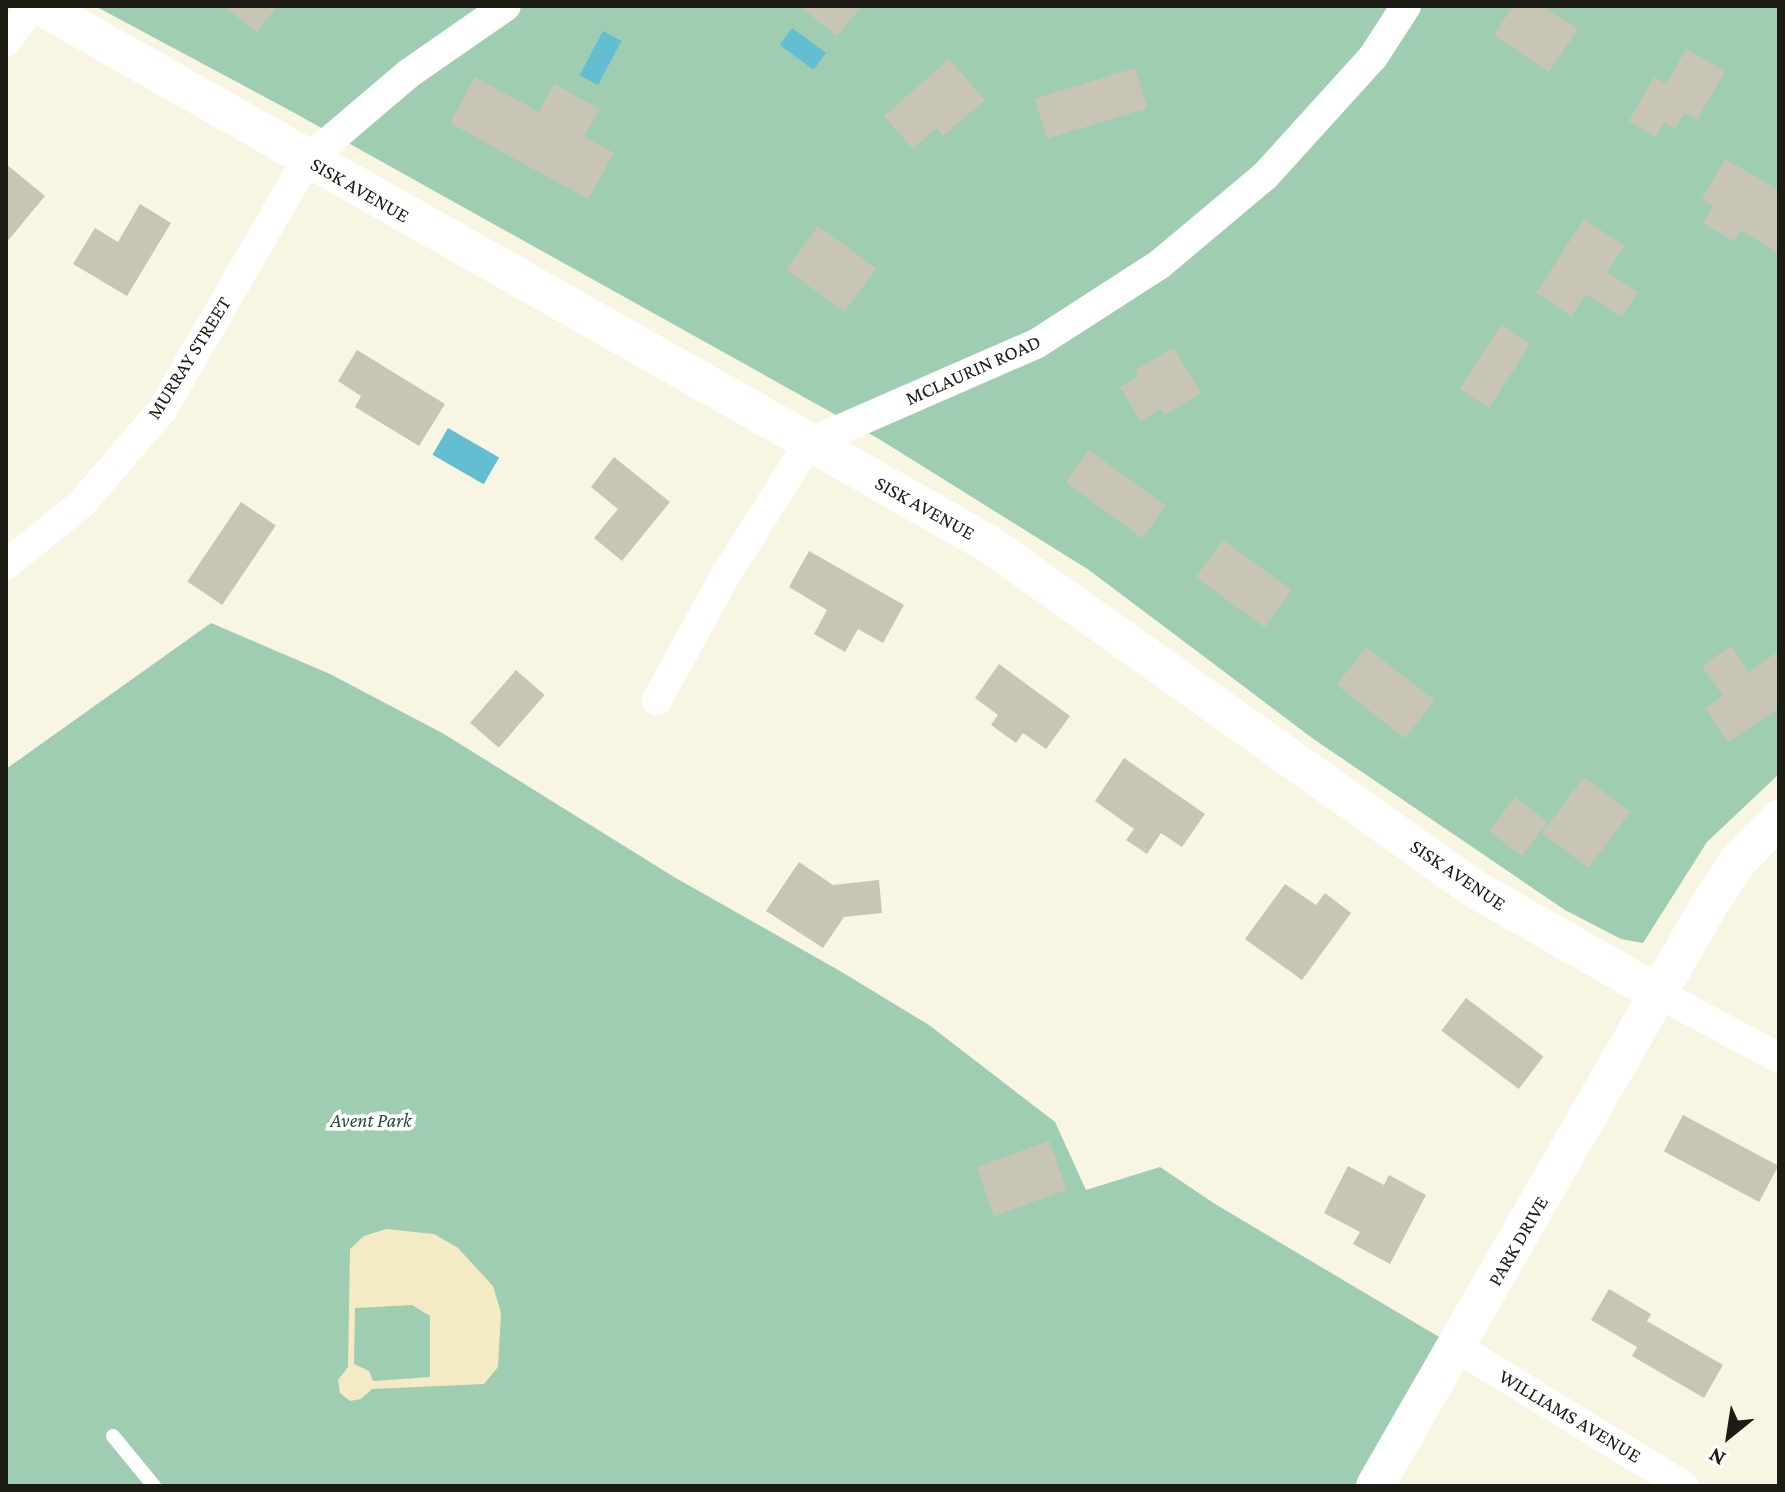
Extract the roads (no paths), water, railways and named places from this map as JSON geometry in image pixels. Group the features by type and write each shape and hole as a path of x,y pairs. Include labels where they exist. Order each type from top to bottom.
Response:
{"street":[{"path":"6,42 32,6"},
{"name":"SISK AVENUE","path":"40,6 989,544 1473,888 1657,993 1779,1058"},
{"name":"MURRAY STREET","path":"6,565 82,503 162,410 307,160 408,74 506,6"},
{"name":"MCLAURIN ROAD","path":"809,443 1036,344 1160,264 1265,176 1373,57 1406,6"},
{"path":"657,700 725,576 809,443"},
{"name":"PARK DRIVE","path":"1375,1486 1565,1160 1657,993 1738,861 1779,819"},
{"name":"WILLIAMS AVENUE","path":"1456,1347 1684,1486"}],"lane":[{"path":"113,1436 154,1486"}],"water":[{"path":"792,28 826,53 814,70 780,45"},
{"path":"603,31 622,41 598,85 580,75"},
{"path":"448,428 499,458 484,484 432,455"}],"park label":[{"name":"Avent Park","path":"371,1120"}]}
